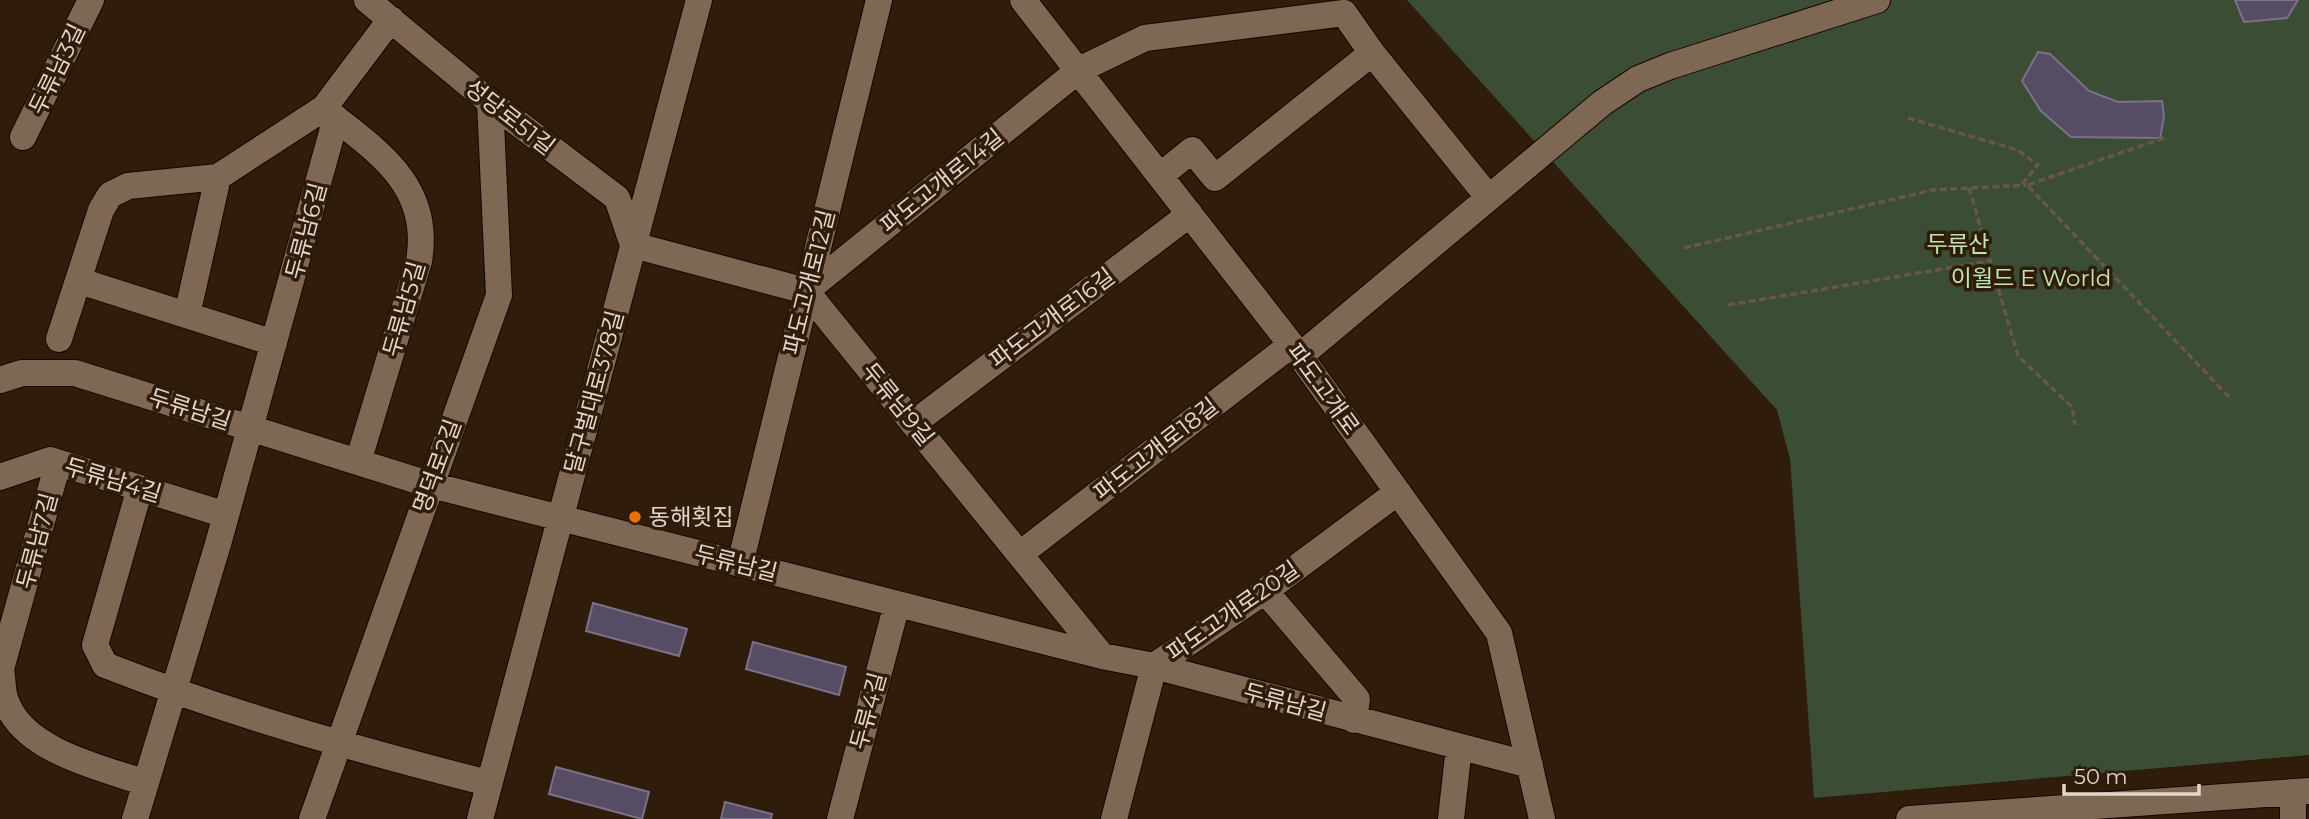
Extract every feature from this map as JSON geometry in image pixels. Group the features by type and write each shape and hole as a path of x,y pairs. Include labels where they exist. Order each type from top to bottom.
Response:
{"street":[{"name":"두류남3길","path":"23,137 91,0"},
{"name":"성당로51길","path":"368,0 490,103 617,198 633,246"},
{"name":"달구벌대로378길","path":"480,819 488,783 524,665 560,518 699,0"},
{"name":"파도고개로12길","path":"740,564 880,0"},
{"name":"파도고개로","path":"1023,0 1296,350 1499,633 1542,819"},
{"name":"파도고개로18길","path":"1020,554 1296,350 1489,198 1602,103 1637,79 1877,0"},
{"name":"파도고개로14길","path":"806,291 1079,70 1144,38 1344,13 1372,53"},
{"name":"두류남6길","path":"250,429 274,343 330,113 391,19"},
{"path":"1160,176 1192,150 1215,178 1372,53 1489,198"},
{"name":"명덕로2길","path":"312,819 499,295 490,103"},
{"path":"11,377 59,339 101,211 110,195 128,186 218,177 330,113"},
{"name":"두류남5길","path":"330,113 385,156 408,187 423,239 358,462"},
{"path":"187,315 218,177"},
{"name":"파도고개로16길","path":"914,423 1190,214"},
{"path":"633,246 806,291"},
{"path":"80,281 274,343"},
{"name":"두류남9길","path":"806,291 1102,656"},
{"path":"59,339 75,373"},
{"name":"두류남길","path":"11,377 75,373 431,485 1102,656 1154,666 1530,765"},
{"path":"135,819 250,429"},
{"name":"두류남4길","path":"0,477 50,460 226,515"},
{"name":"두류남7길","path":"58,463 1,669 3,703 26,729 48,748 146,783"},
{"path":"141,488 95,645 105,666 174,692 338,746 488,783"},
{"name":"파도고개로20길","path":"1114,814 1154,666 1265,591 1398,492"},
{"name":"두류남길","path":"1265,591 1357,699 1354,720"},
{"name":"두류4길","path":"840,819 897,604"},
{"path":"1451,819 1459,747"},
{"path":"1909,819 2221,808 2301,791 2293,819"}],"path":[{"path":"1908,118 2018,150 2038,165 2024,185"},
{"path":"1684,248 1933,190 2024,185 2164,138"},
{"path":"2024,185 2230,398"},
{"path":"1969,188 2018,356 2072,407 2075,425"},
{"path":"1728,305 1990,261"}],"green space":[{"name":"이월드 E World","path":"1407,0 2309,0 2309,755 1814,798 1790,459 1777,410"}],"building":[{"path":"2235,0 2298,0 2287,18 2244,22"},
{"path":"2038,52 2050,54 2089,91 2118,102 2162,101 2164,117 2160,138 2071,137 2041,111 2022,81"},
{"path":"593,603 687,629 679,656 586,631"},
{"path":"753,642 846,667 839,695 746,669"},
{"path":"556,767 649,792 642,819 549,794"},
{"path":"725,802 772,814 771,819 721,819"}],"place":[{"name":"동해횟집","path":"635,517"}],"park label":[{"name":"두류산","path":"1958,244"}]}
